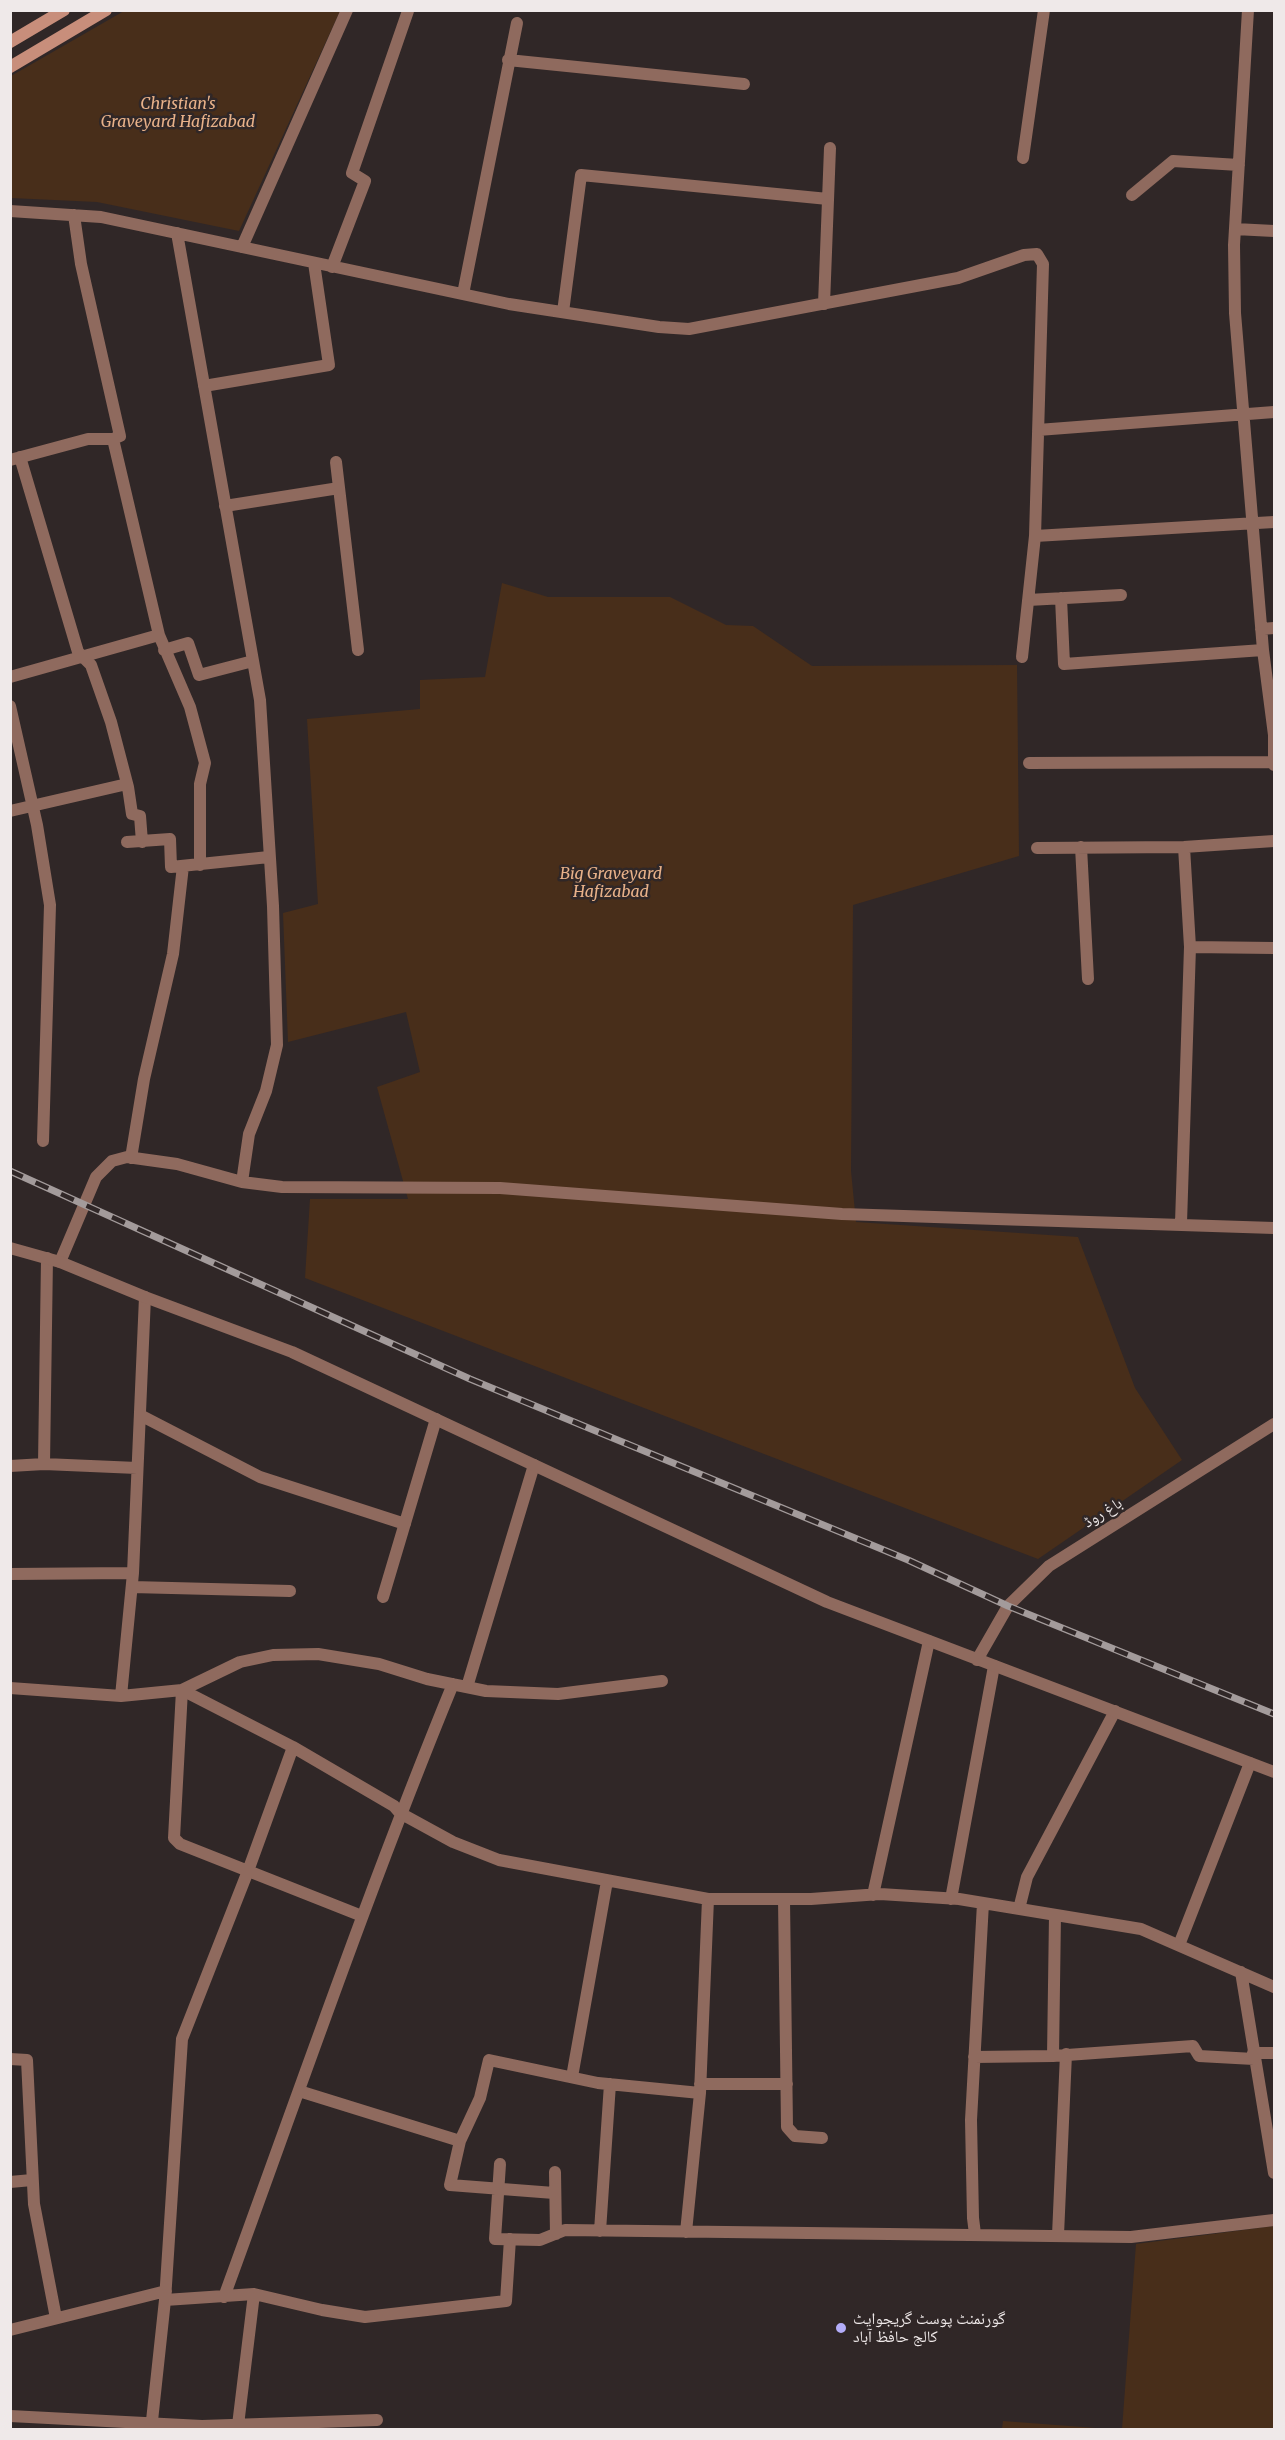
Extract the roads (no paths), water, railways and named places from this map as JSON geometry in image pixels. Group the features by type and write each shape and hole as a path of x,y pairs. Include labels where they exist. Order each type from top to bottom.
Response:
{"main road":[{"path":"10,42 64,10"},
{"path":"10,67 106,10"}],"street":[{"path":"242,247 347,10"},
{"path":"1023,158 1044,10"},
{"path":"1029,763 1274,764 1274,735 1261,629 1235,313 1234,229 1248,10"},
{"path":"332,267 365,181 352,173 408,11"},
{"path":"463,294 517,23"},
{"path":"508,60 744,84"},
{"path":"824,304 830,148"},
{"path":"1132,195 1173,160 1239,165"},
{"path":"563,312 581,175 828,199"},
{"path":"10,211 100,217 509,304 659,327 689,329 958,278 1024,255 1036,254 1043,264 1035,536 1022,657"},
{"path":"74,215 81,264 120,436 113,439 88,439 15,458 78,652 91,665 107,713 127,784 132,814 140,816 142,842"},
{"path":"1234,229 1275,231"},
{"path":"177,233 260,700 277,1045 266,1090 249,1134 242,1182"},
{"path":"204,386 329,365 314,263"},
{"path":"1038,430 1275,412"},
{"path":"113,439 159,635 190,707 205,763 200,784 200,865"},
{"path":"336,462 358,650"},
{"path":"225,506 339,488"},
{"path":"1035,536 1275,522"},
{"path":"1028,600 1121,595"},
{"path":"1061,598 1064,663 1263,650"},
{"path":"1261,629 1275,628"},
{"path":"10,677 159,635"},
{"path":"164,650 188,643 199,675 253,661"},
{"path":"10,706 33,807 50,905 43,1141"},
{"path":"10,811 127,784"},
{"path":"127,842 170,839 171,867 269,857"},
{"path":"1037,848 1184,847 1275,841"},
{"path":"1081,847 1088,979"},
{"path":"1181,1223 1190,947 1184,847"},
{"path":"131,1158 144,1079 173,954 183,866"},
{"path":"1190,947 1275,948"},
{"path":"44,1464 54,1260 96,1177 112,1161 131,1158 177,1164 242,1182 282,1188 500,1188 842,1214 1181,1223 1275,1228"},
{"path":"10,1248 54,1260 292,1352 827,1602 1275,1772"},
{"path":"121,1696 132,1587 146,1297"},
{"path":"140,1415 260,1478 405,1524"},
{"path":"383,1597 436,1419"},
{"name":"باغ روڈ","path":"977,1660 1008,1606 1049,1566 1275,1424"},
{"path":"10,1466 44,1464 137,1468"},
{"path":"467,1687 534,1465"},
{"path":"10,1575 132,1574"},
{"path":"132,1587 290,1590"},
{"path":"873,1895 929,1641"},
{"path":"10,1688 121,1696 182,1690 240,1662 273,1655 318,1654 379,1664 486,1691 558,1694 662,1681"},
{"path":"951,1899 994,1666"},
{"path":"224,2297 400,1813 453,1684"},
{"path":"182,1690 293,1747 394,1806 400,1813 453,1842 499,1860 708,1899 784,1899 873,1895 983,1903 1141,1929 1275,1987"},
{"path":"182,1690 174,1838 180,1844 362,1916"},
{"path":"1019,1909 1027,1877 1115,1712"},
{"path":"151,2426 166,2295 182,2039 248,1871 293,1747"},
{"path":"1179,1945 1250,1762"},
{"path":"572,2077 607,1881"},
{"path":"686,2232 700,2089 708,1899"},
{"path":"784,1899 787,2127 795,2136 822,2138"},
{"path":"975,2234 972,2218 970,2120 983,1903"},
{"path":"1053,2056 1055,1915"},
{"path":"1241,1972 1275,2173"},
{"path":"974,2056 1053,2056 1193,2046 1199,2056 1254,2056 1275,2053"},
{"path":"1058,2235 1066,2054"},
{"path":"10,2059 27,2060 34,2204 57,2318"},
{"path":"554,2193 450,2185 460,2141 480,2098 489,2060 610,2084 700,2089 786,2084"},
{"path":"600,2231 610,2084"},
{"path":"299,2091 460,2141"},
{"path":"500,2164 495,2239 540,2240 565,2230 1131,2237 1275,2220"},
{"path":"555,2172 556,2234"},
{"path":"10,2182 32,2180"},
{"path":"10,2330 166,2295 224,2297 254,2294 322,2310 365,2317 506,2301 510,2239"},
{"path":"245,2427 254,2294"},
{"path":"10,2416 151,2426 355,2425 377,2420"}],"railway":[{"path":"10,1171 470,1379 908,1560 1008,1606 1274,1714"}],"place":[{"name":"گورنمنٹ پوسٹ گریجوایٹ کالج حافظ آباد","path":"841,2328"}],"park label":[{"name":"Christian's Graveyard Hafizabad","path":"178,113"},
{"name":"Big Graveyard Hafizabad","path":"611,883"}]}
